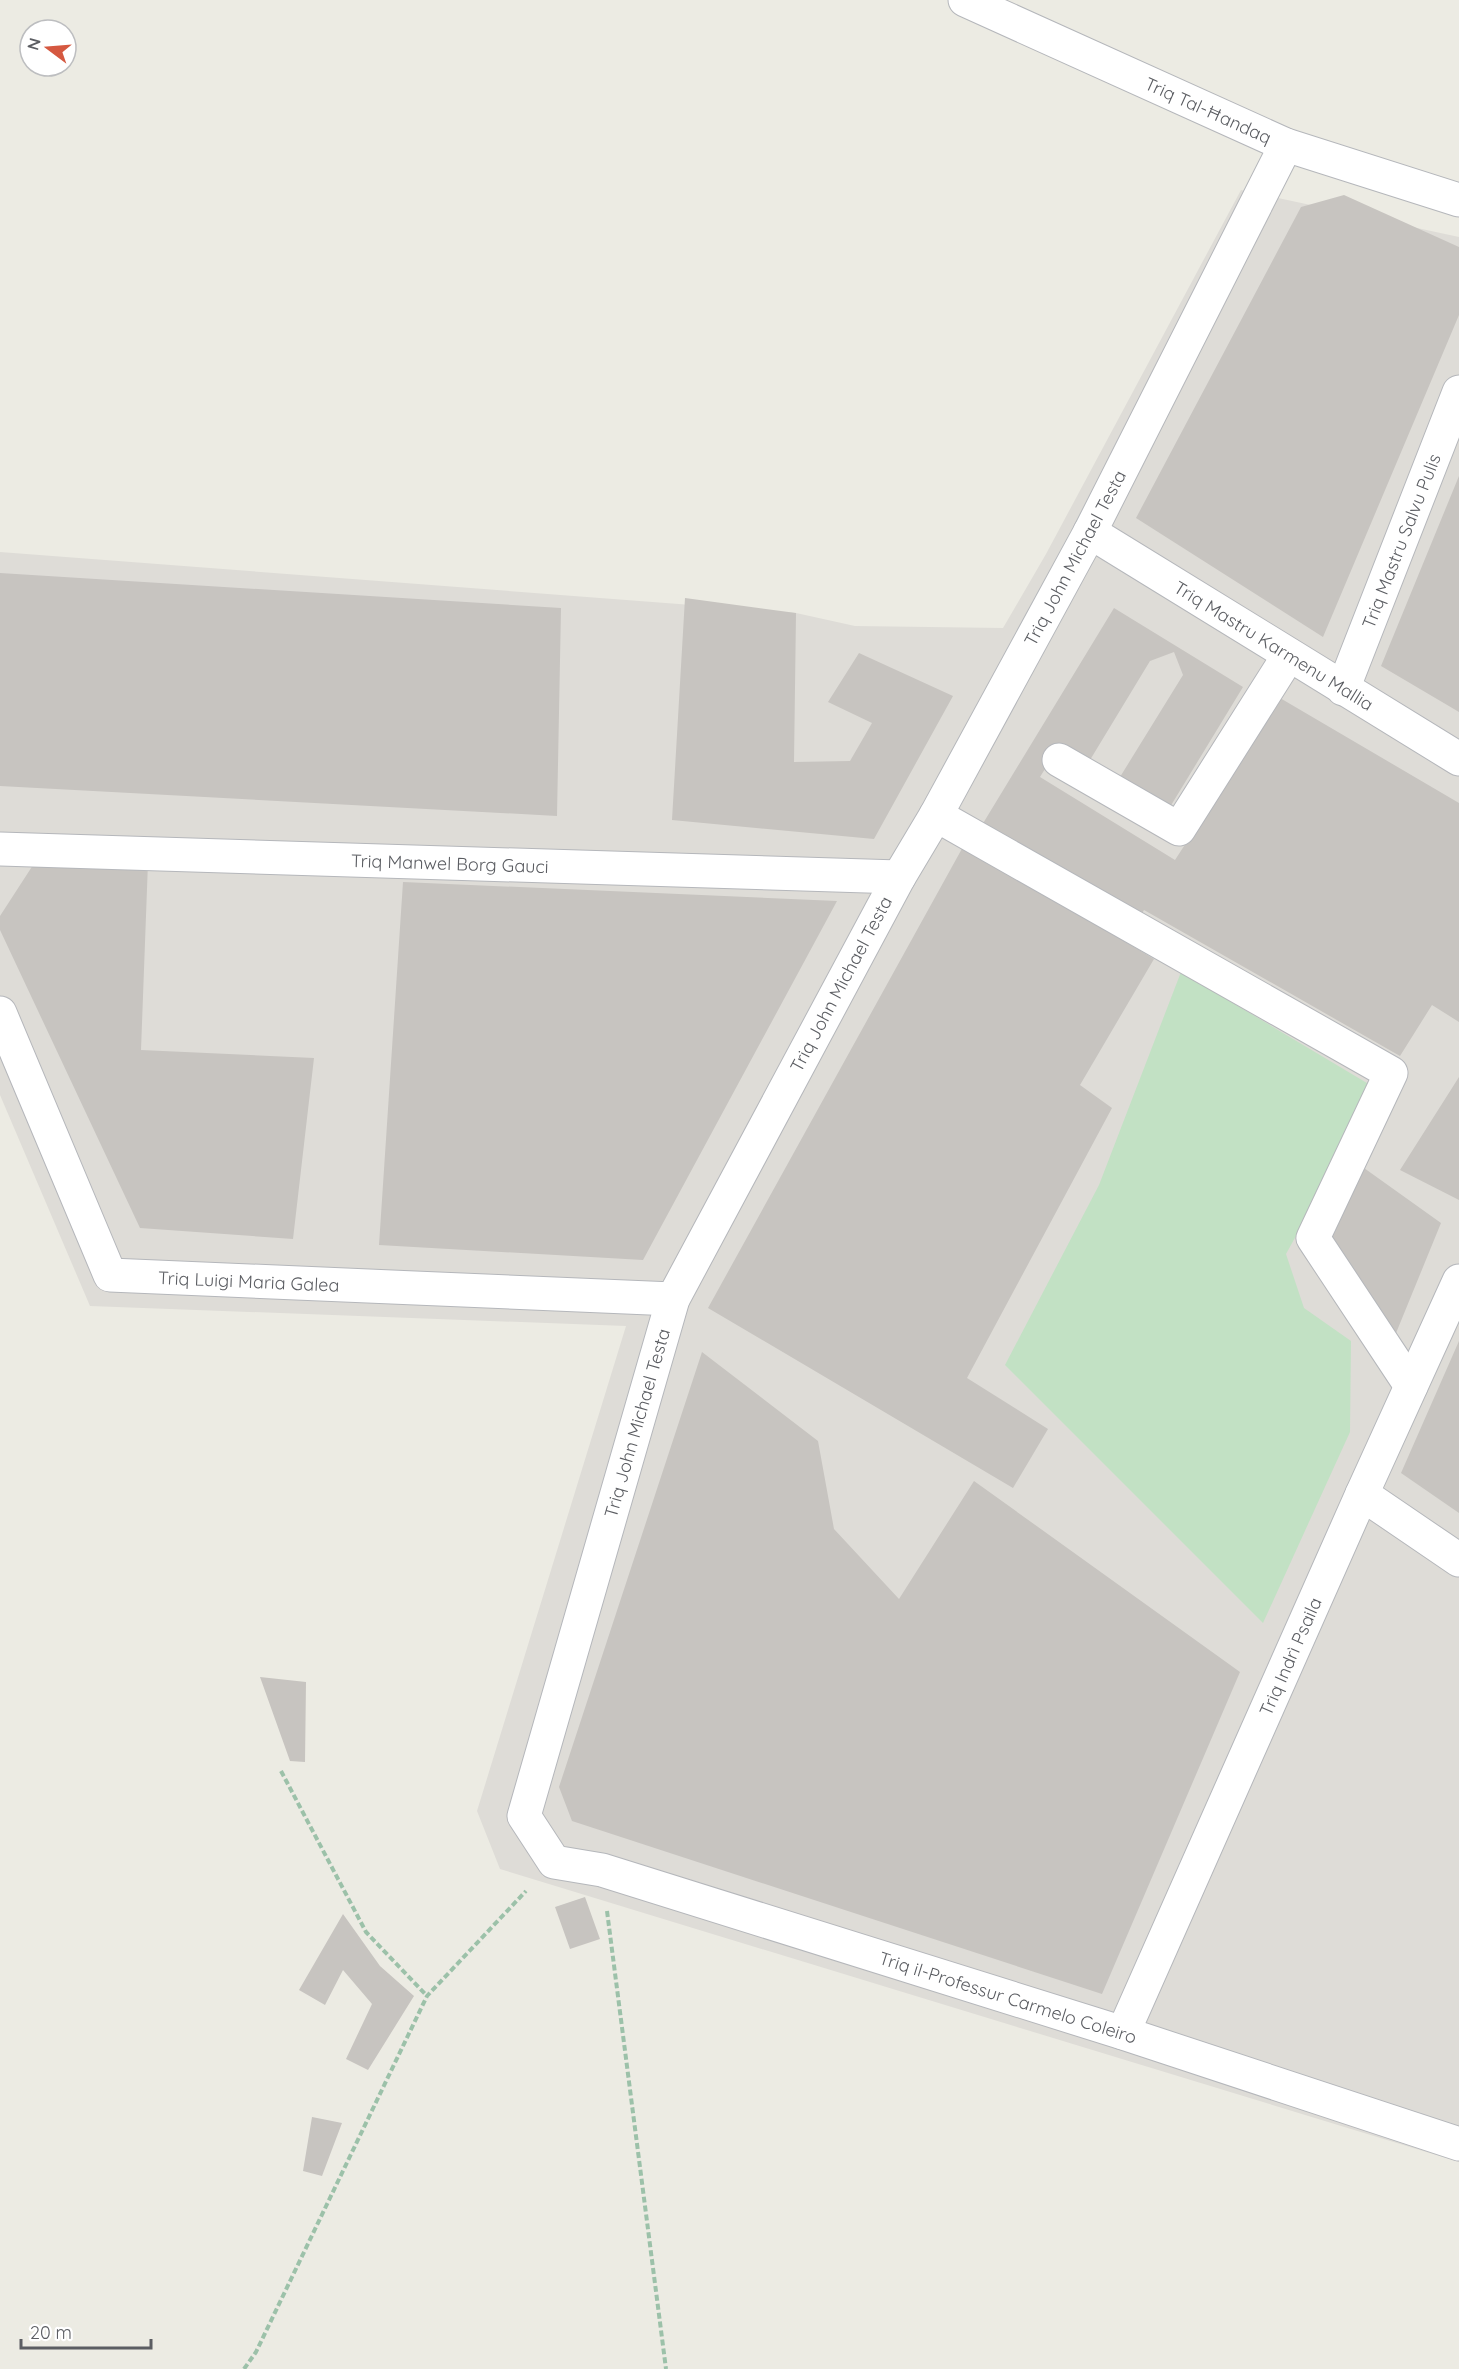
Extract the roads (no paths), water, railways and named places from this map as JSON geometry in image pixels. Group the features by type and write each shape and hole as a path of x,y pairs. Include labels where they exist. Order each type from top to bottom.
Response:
{"street":[{"name":"Triq Tal-Ħandaq","path":"965,0 1286,146 1459,200"},
{"name":"Triq John Michael Testa","path":"554,1862 524,1816 673,1299 899,877 936,815 1090,532 1286,146"},
{"name":"Triq Mastru Salvu Pulis","path":"1343,689 1459,392"},
{"name":"Triq Mastru Karmenu Mallia","path":"1090,532 1459,759"},
{"path":"1059,760 1179,830 1289,656"},
{"path":"936,815 1391,1073 1313,1238 1411,1386"},
{"name":"Triq Manwel Borg Gauci","path":"0,849 899,877"},
{"name":"Triq Luigi Maria Galea","path":"0,1013 110,1275 673,1299"},
{"name":"Triq Indrì Psaila","path":"1123,2033 1459,1281"},
{"path":"1362,1494 1459,1560"},
{"name":"Triq il-Professur Carmelo Coleiro","path":"554,1862 602,1870 1123,2033 1459,2144"}]}
